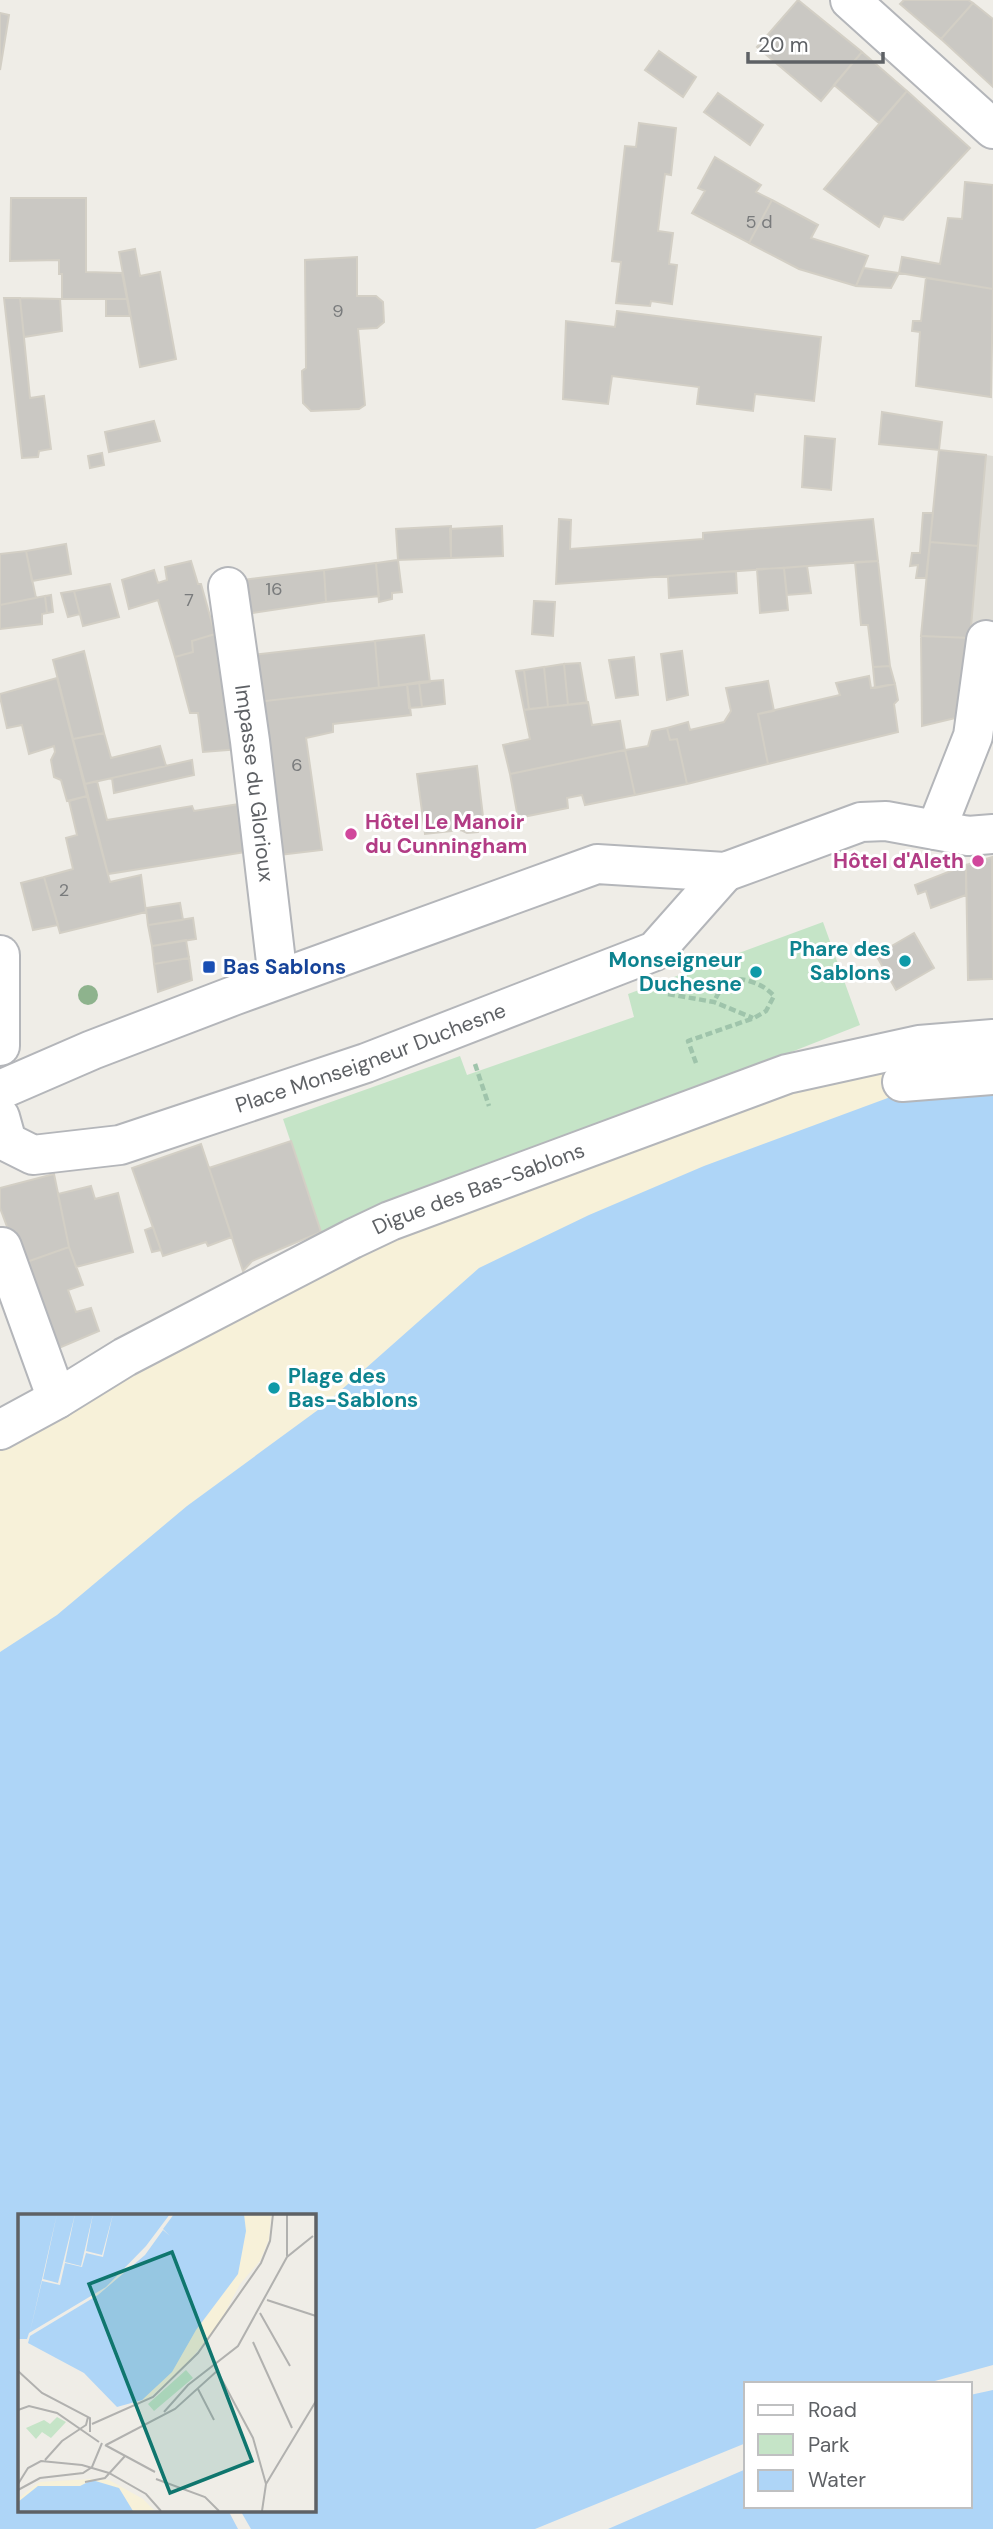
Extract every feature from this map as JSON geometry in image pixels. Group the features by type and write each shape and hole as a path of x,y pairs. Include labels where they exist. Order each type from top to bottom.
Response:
{"street":[{"path":"850,0 993,129"},
{"name":"Impasse du Glorioux","path":"228,586 250,741 278,979"},
{"path":"936,830 973,736 986,640"},
{"name":"Place Monseigneur Duchesne","path":"725,872 655,951 366,1063 120,1145 33,1155 7,1142 1,1109 92,1050 278,979 597,864 725,872 861,822 886,821 968,836 993,834"},
{"path":"0,955 0,1046"},
{"name":"Digue des Bas-Sablons","path":"0,1430 125,1357 390,1222 787,1074 919,1045 993,1039"},
{"path":"902,1082 993,1075"},
{"path":"2,1247 57,1399"}],"path":[{"path":"698,1067 688,1041 754,1018 766,1011 774,996 757,983 739,978 730,979 720,988 714,1002"},
{"path":"656,996 668,993 714,1002 754,1018"},
{"path":"477,1071 489,1106"}],"shaded area":[{"path":"986,455 993,456 993,641 970,638"}],"green space":[{"path":"823,922 860,1025 321,1232 283,1119 460,1056 467,1075 634,1017 628,994"}],"sand":[{"name":"Plage des Bas-Sablons","path":"900,1065 904,1092 0,1748 0,1448 381,1243 766,1101"}],"water":[{"path":"993,1091 993,2365 931,2382 744,2382 744,2444 535,2529 251,2529 241,2512 315,2512 315,2214 18,2214 18,2512 229,2512 238,2529 0,2529 0,1652 57,1615 187,1506 322,1407 479,1268 589,1215 704,1166 904,1092"},
{"path":"993,2390 993,2529 608,2529 744,2470 744,2508 972,2508 972,2395"}],"building":[{"path":"798,0 862,52 821,101 757,47"},
{"path":"904,0 968,0 973,3 941,39 900,4"},
{"path":"973,3 993,19 993,87 941,39"},
{"path":"0,13 9,15 0,70"},
{"path":"659,51 696,77 683,97 645,70"},
{"path":"862,52 907,91 879,123 834,85"},
{"path":"907,91 970,148 903,220 884,216 879,227 824,189"},
{"path":"718,93 763,125 750,145 704,112"},
{"path":"639,123 676,128 671,175 665,174 658,231 673,233 669,264 677,265 672,304 651,301 650,306 616,303 621,262 612,261 625,146 636,147"},
{"path":"715,157 761,185 756,192 772,200 749,243 692,213 705,191 698,188"},
{"path":"965,182 993,185 993,289 899,273 902,257 940,264 948,218 962,219"},
{"path":"11,198 86,198 86,272 122,273 127,299 62,299 59,260 10,261"},
{"path":"772,200 818,225 811,238 868,256 856,286 799,269 749,243"},
{"path":"135,249 140,276 160,272 176,359 140,367 119,252"},
{"path":"357,257 357,296 376,296 383,302 384,322 377,328 358,329 365,405 359,409 311,411 303,403 302,371 306,368 305,260"},
{"path":"864,268 899,273 891,288 856,286"},
{"path":"926,278 993,289 991,397 916,386 920,332 912,331 913,321 921,321"},
{"path":"4,298 20,298 30,398 44,396 51,449 39,451 38,457 22,458"},
{"path":"20,298 60,299 62,331 24,337"},
{"path":"106,299 127,299 130,316 106,316"},
{"path":"617,311 821,337 814,401 755,394 753,411 697,404 699,387 612,376 608,404 563,399 566,321 615,327"},
{"path":"882,412 942,422 939,450 879,444"},
{"path":"154,421 160,441 109,452 105,432"},
{"path":"805,436 835,439 831,490 802,487"},
{"path":"939,450 986,455 978,546 930,542"},
{"path":"102,453 104,465 90,468 88,456"},
{"path":"923,513 933,513 926,578 916,578 918,565 910,566 912,553 920,553"},
{"path":"559,519 571,520 570,549 703,539 703,533 873,519 878,561 556,584"},
{"path":"451,526 451,558 398,560 396,529"},
{"path":"502,526 503,556 451,558 450,529"},
{"path":"930,542 978,546 970,638 921,636"},
{"path":"66,544 71,574 32,581 26,551"},
{"path":"26,551 36,598 0,605 0,554"},
{"path":"398,560 402,592 392,593 392,599 379,602 376,563"},
{"path":"191,561 198,584 201,584 215,634 192,641 193,652 175,657 158,600 129,609 122,580 154,570 158,583 167,580 165,567"},
{"path":"878,561 890,666 873,667 868,625 861,625 855,562"},
{"path":"376,563 379,596 326,602 324,570"},
{"path":"807,566 811,593 787,595 784,568"},
{"path":"784,568 788,610 760,613 757,569"},
{"path":"324,570 326,602 246,614 242,580"},
{"path":"736,571 737,593 669,598 668,576"},
{"path":"110,584 119,617 83,626 74,591"},
{"path":"74,591 80,614 68,617 61,593"},
{"path":"51,595 53,612 47,613 45,596"},
{"path":"45,596 47,613 42,614 42,624 0,629 0,605"},
{"path":"534,601 555,602 553,636 532,634"},
{"path":"215,634 240,749 203,752 198,713 190,713 175,657 193,652 192,641"},
{"path":"424,635 430,682 379,688 375,641"},
{"path":"921,636 970,638 964,716 922,726"},
{"path":"375,641 379,688 257,702 252,655"},
{"path":"84,651 104,733 73,739 53,660"},
{"path":"682,651 688,695 667,700 661,654"},
{"path":"634,657 638,695 616,698 609,660"},
{"path":"580,663 587,703 568,705 564,664"},
{"path":"564,664 568,705 548,707 544,667"},
{"path":"890,666 895,684 875,688 873,667"},
{"path":"544,667 548,707 529,709 524,670"},
{"path":"524,670 529,709 524,710 516,671"},
{"path":"869,676 871,688 895,684 898,700 894,704 898,732 768,764 758,714 840,695 836,683"},
{"path":"57,678 87,796 67,801 61,780 54,777 51,760 55,752 54,746 29,754 22,725 7,728 0,697 0,694"},
{"path":"443,680 445,704 422,707 419,682"},
{"path":"768,681 774,711 758,714 768,764 687,784 677,739 670,740 667,728 688,722 690,730 724,722 731,711 726,688"},
{"path":"419,682 422,707 409,708 407,684"},
{"path":"407,684 411,715 333,724 333,732 306,738 322,850 280,855 257,702"},
{"path":"588,702 592,725 620,721 625,750 510,774 503,745 530,739 524,710"},
{"path":"667,728 670,740 677,739 687,784 635,795 625,750 648,746 652,731"},
{"path":"104,733 111,758 160,746 166,766 85,784 73,739"},
{"path":"625,750 635,795 585,805 582,795 567,798 568,808 518,818 510,774"},
{"path":"192,760 194,775 114,793 112,778"},
{"path":"477,766 484,825 478,832 467,833 461,830 425,834 417,774"},
{"path":"97,781 107,820 192,806 194,811 246,803 252,851 108,874 85,784"},
{"path":"87,796 110,882 141,875 146,912 60,933 44,877 73,869 66,838 77,835 69,801"},
{"path":"992,857 993,979 968,980 966,865"},
{"path":"966,865 966,895 931,908 926,891 918,894 915,885"},
{"path":"44,877 58,925 33,930 21,883"},
{"path":"180,903 183,920 148,925 146,908"},
{"path":"193,918 196,939 152,946 148,925"},
{"name":"Phare des Sablons","path":"914,933 934,968 896,990 876,955"},
{"path":"186,940 189,958 154,964 152,946"},
{"path":"189,958 192,980 158,992 154,964"},
{"path":"291,1141 321,1232 252,1261 243,1271 209,1168"},
{"path":"201,1144 232,1237 208,1246 206,1242 163,1256 132,1168"},
{"path":"54,1174 69,1247 21,1264 0,1208 0,1188"},
{"path":"91,1186 95,1199 118,1193 133,1252 76,1267 58,1194"},
{"path":"153,1227 161,1250 152,1252 145,1230"},
{"path":"69,1247 83,1285 68,1290 76,1312 91,1308 99,1331 52,1351 21,1264"}],"place":[{"name":"Hôtel Le Manoir du Cunningham","path":"351,834"},
{"name":"Hôtel d'Aleth","path":"978,861"},
{"name":"Phare des Sablons","path":"905,961"},
{"name":"Bas Sablons","path":"209,967"},
{"name":"Monseigneur Duchesne","path":"756,972"},
{"name":"Plage des Bas-Sablons","path":"274,1388"}]}
